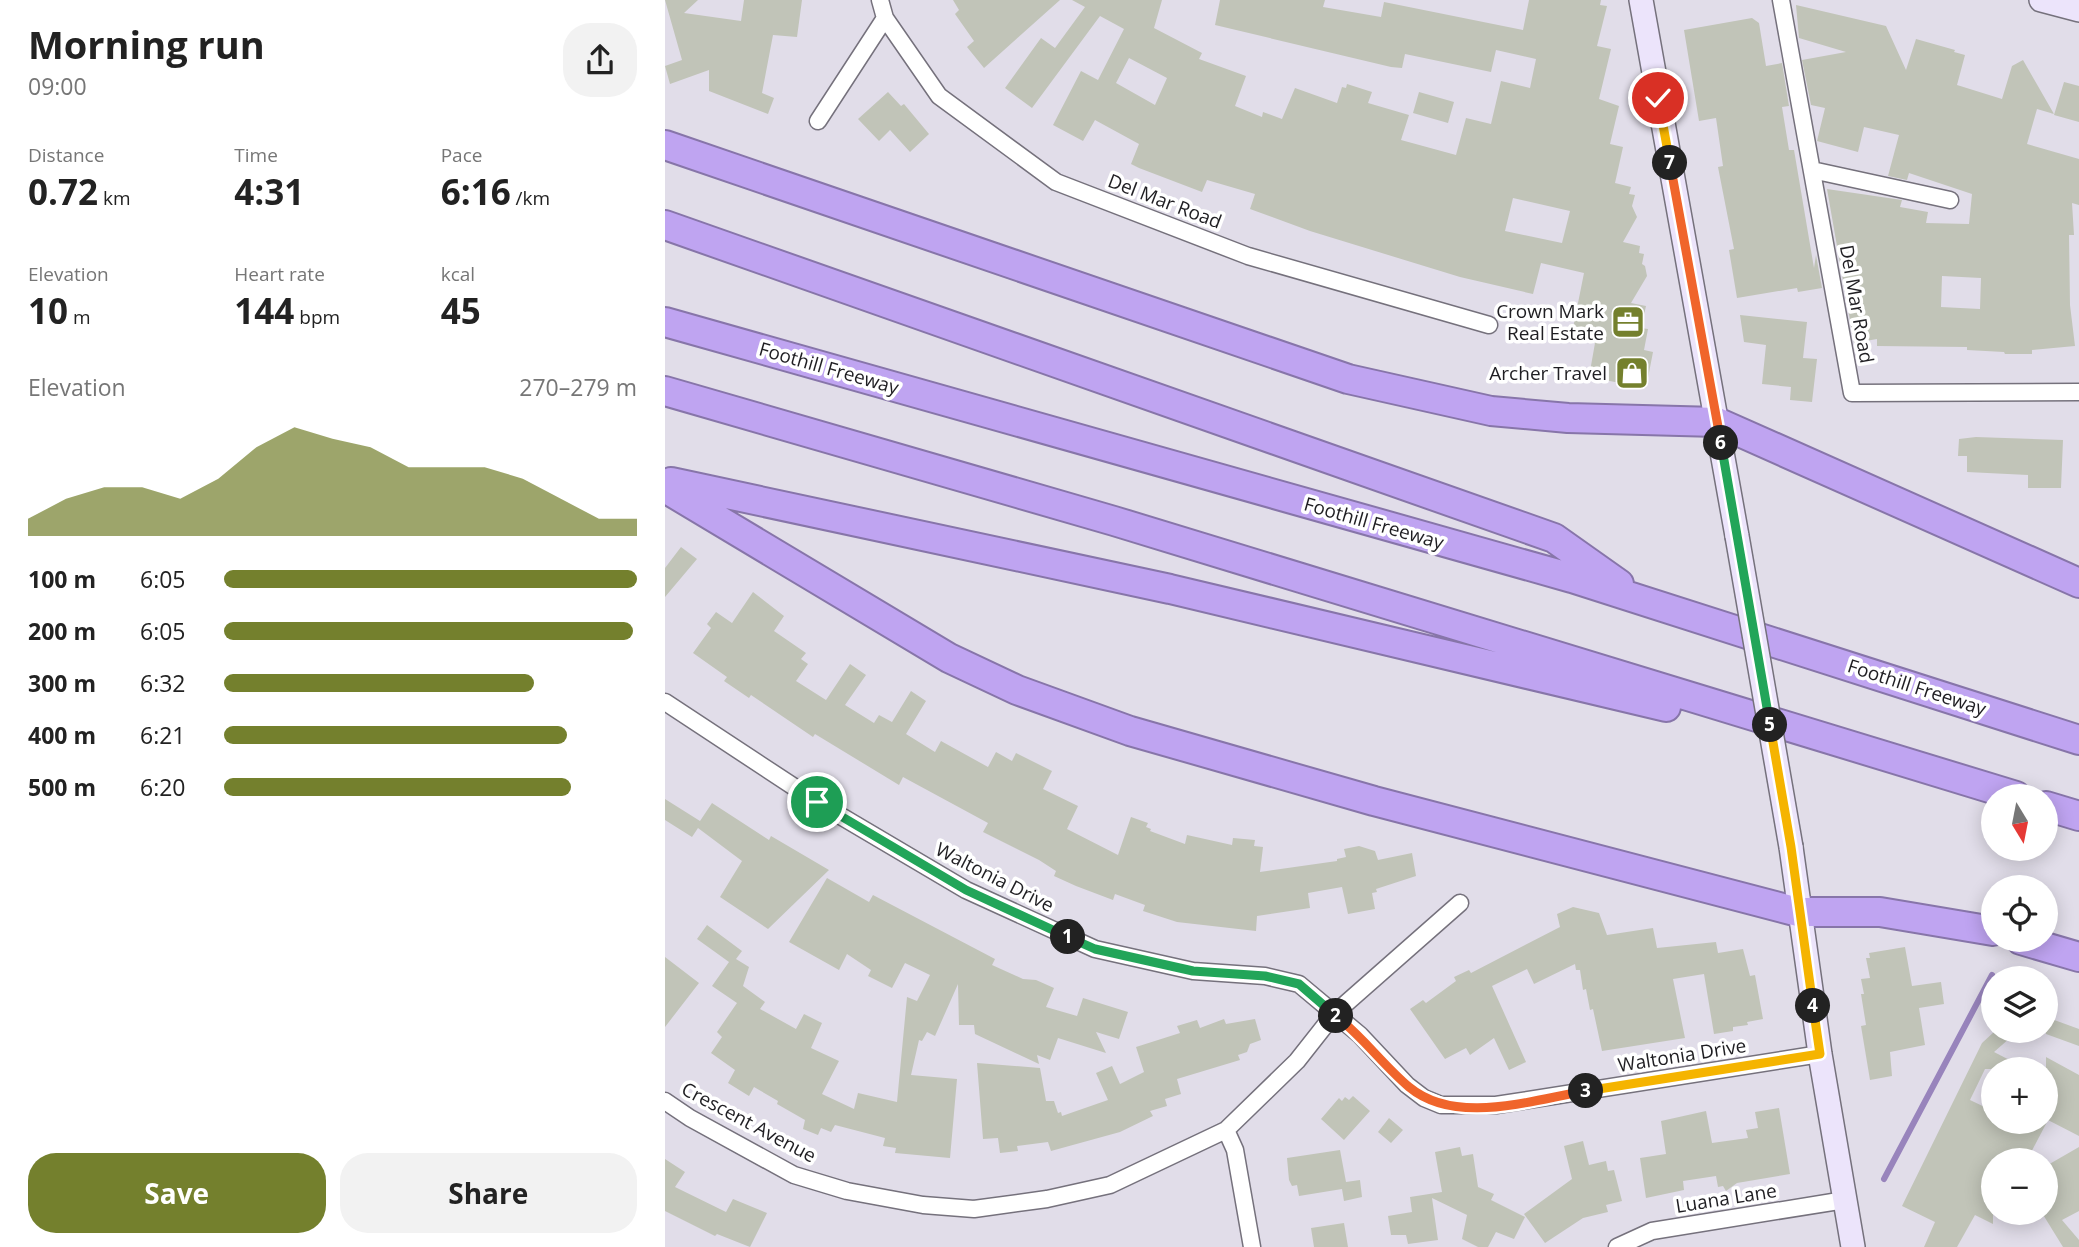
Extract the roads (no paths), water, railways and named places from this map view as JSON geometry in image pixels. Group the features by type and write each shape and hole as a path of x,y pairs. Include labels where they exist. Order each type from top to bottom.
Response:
{"highway":[{"path":"665,145 1348,379 1491,411 1568,418 1717,422 2079,583"},
{"path":"665,225 1107,378 1554,538 1641,600"},
{"name":"Foothill Freeway","path":"665,321 1641,600 2079,740"},
{"path":"665,391 1114,521 1981,785"},
{"path":"665,481 1170,589 1677,709 1981,790"},
{"path":"665,488 949,658 1017,690 1130,731 1374,801 1798,912 1880,912 1981,929"},
{"path":"2058,810 2079,816"},
{"path":"2058,951 2079,957"}],"main road":[{"path":"1641,0 1791,847 1820,1054 1853,1247"},
{"path":"2041,0 2079,10"}],"street":[{"name":"Del Mar Road","path":"880,0 885,18 939,96 1056,182 1248,256 1489,325"},
{"name":"Del Mar Road","path":"1781,0 1852,393 2079,393"},
{"path":"818,121 885,18"},
{"path":"1812,170 1950,200"},
{"name":"Waltonia Drive","path":"665,702 817,802 966,890 1095,949 1193,971 1265,976 1299,984 1360,1035 1407,1085 1424,1098 1441,1105 1472,1107 1820,1054"},
{"path":"1334,1014 1460,903"},
{"name":"Crescent Avenue","path":"665,1101 690,1118 794,1175 847,1191 923,1205 974,1209 1047,1199 1110,1185 1226,1130 1297,1061 1334,1014"},
{"path":"1226,1130 1235,1150 1252,1247"},
{"name":"Luana Lane","path":"1617,1247 1652,1231 1846,1200"}],"waterway":[{"path":"1884,1179 1981,996"}],"place":[{"name":"Crown Mark Real Estate","path":"1628,322"},
{"name":"Archer Travel","path":"1632,373"}]}
